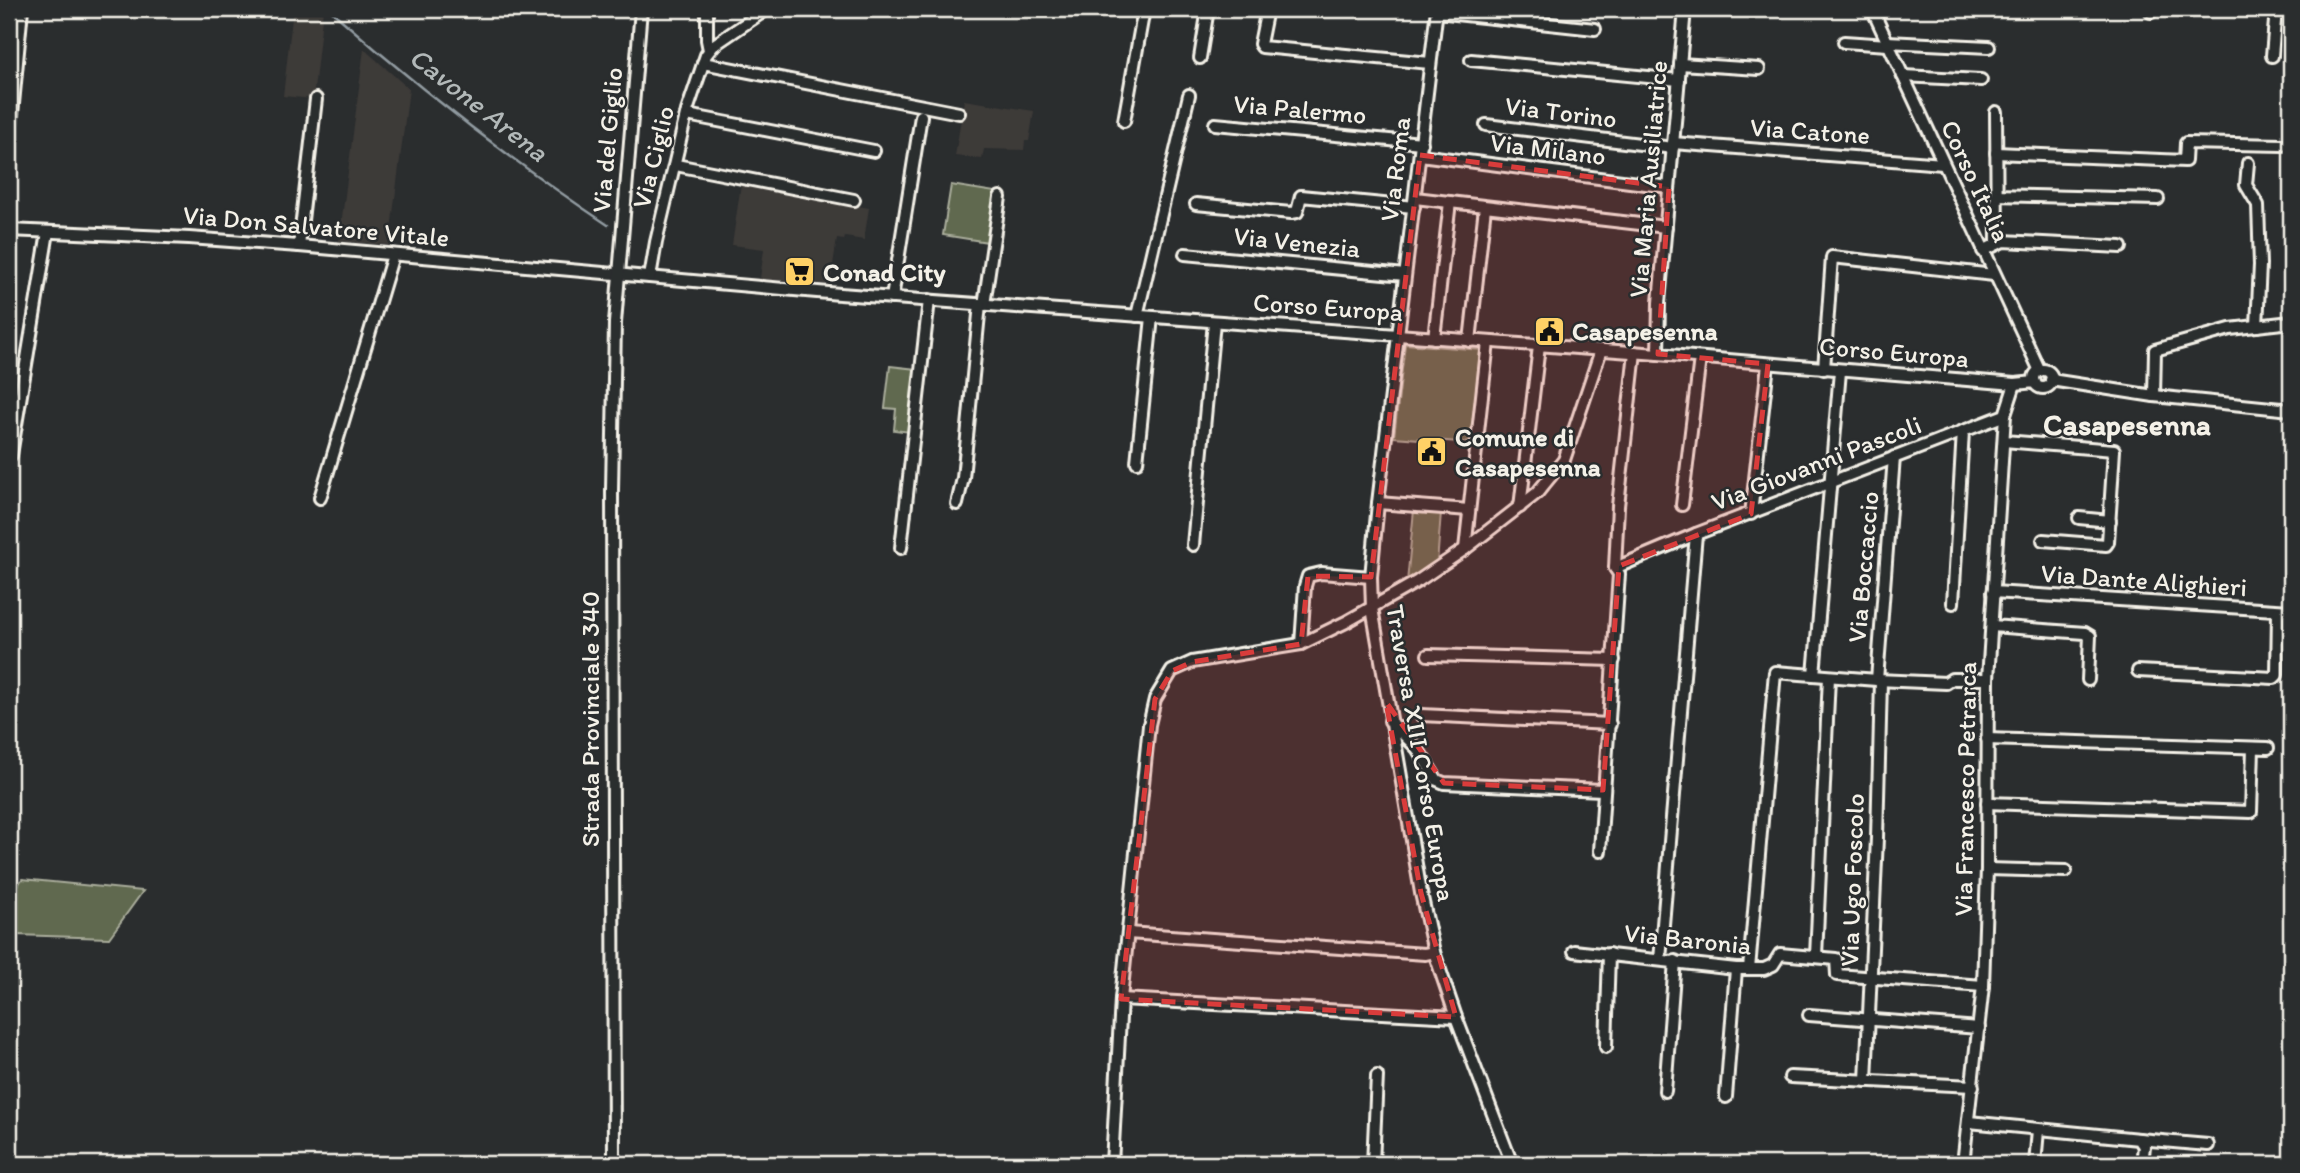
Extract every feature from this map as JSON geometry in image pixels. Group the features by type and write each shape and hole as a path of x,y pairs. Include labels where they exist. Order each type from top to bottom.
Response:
{"street":[{"path":"9,146 22,9"},
{"name":"Via del Giglio","path":"619,274 642,9"},
{"name":"Via Ciglio","path":"708,9 709,50"},
{"name":"Via Ciglio","path":"650,277 687,115 703,63 709,50 767,9"},
{"path":"1124,121 1143,9"},
{"path":"1200,58 1208,9"},
{"path":"1267,9 1260,44 1262,47 1430,63"},
{"name":"Via Maria Ausiliatrice","path":"1658,354 1659,303 1685,9"},
{"name":"Corso Italia","path":"1872,9 2040,371"},
{"path":"2272,56 2276,9"},
{"path":"1437,10 1595,29"},
{"name":"Via Roma","path":"1397,335 1437,10"},
{"path":"1844,42 1989,47"},
{"path":"1471,60 1679,80"},
{"path":"703,63 960,113"},
{"path":"1680,64 1759,69"},
{"path":"1903,76 1982,80"},
{"path":"1137,316 1189,95"},
{"path":"299,246 316,99"},
{"path":"1996,112 1997,244"},
{"path":"687,115 874,151"},
{"path":"892,298 921,116"},
{"name":"Via Palermo","path":"1215,124 1421,149"},
{"name":"Via Torino","path":"1486,125 1673,146"},
{"path":"1996,153 2185,161 2186,142 2283,145"},
{"name":"Via Catone","path":"1673,146 1943,164"},
{"name":"Via Milano","path":"1421,149 1669,187"},
{"path":"2248,163 2246,185 2258,205 2260,265 2257,326"},
{"path":"676,165 854,200"},
{"path":"1996,195 2158,199"},
{"path":"1196,204 1291,213 1299,209 1301,196 1450,202 1665,227"},
{"path":"957,504 963,478 982,304 1000,197"},
{"path":"1434,338 1450,202"},
{"path":"1470,341 1485,207"},
{"name":"Via Don Salvatore Vitale","path":"9,230 189,238 619,274"},
{"path":"11,454 48,232"},
{"path":"1983,251 2003,241 2121,247"},
{"name":"Via Venezia","path":"1185,254 1405,275"},
{"path":"320,498 393,255"},
{"path":"1824,369 1832,257 1994,275"},
{"name":"Corso Europa","path":"619,274 892,298 1634,352 1840,371 2015,384 2035,382"},
{"name":"Strada Provinciale 340","path":"614,1164 612,490 615,323 619,274"},
{"path":"901,548 929,300"},
{"path":"1137,461 1152,317"},
{"path":"1193,545 1214,322"},
{"path":"2154,396 2155,350 2230,329 2291,322"},
{"name":"Traversa XIII Corso Europa","path":"1397,335 1378,503 1371,608 1421,893 1434,952 1512,1164"},
{"path":"1465,549 1488,342"},
{"path":"1520,507 1539,346"},
{"path":"1112,1164 1121,999 1149,725 1155,699 1172,671 1192,663 1301,644 1371,608 1418,581 1520,507 1537,493 1564,460 1601,350"},
{"path":"1600,851 1619,574 1615,568 1618,506 1634,352"},
{"path":"1682,505 1700,358"},
{"path":"1751,514 1768,364"},
{"path":"1814,675 1840,371"},
{"path":"2040,371 2048,372 2051,380 2049,385 2043,388 2035,382 2035,376 2040,371"},
{"path":"2051,380 2154,396 2291,410"},
{"path":"2005,415 2015,384"},
{"name":"Via Giovanni Pascoli","path":"1615,568 2005,415"},
{"name":"Via Francesco Petrarca","path":"1963,1164 1983,986 1988,679 2005,415"},
{"path":"1953,603 1963,431"},
{"path":"2004,441 2114,450 2106,545 2043,540"},
{"name":"Via Boccaccio","path":"1879,680 1894,457"},
{"path":"1378,503 1469,510"},
{"path":"2079,519 2110,521"},
{"path":"1660,960 1696,534"},
{"path":"1301,644 1308,576 1321,573 1371,577"},
{"name":"Via Dante Alighieri","path":"1993,592 2291,611"},
{"path":"2138,671 2274,678 2277,675 2278,612"},
{"path":"1992,626 2085,633 2090,636 2091,648 2088,680"},
{"path":"1428,654 1614,660"},
{"path":"1749,969 1775,672 1946,683 1952,679 1988,679"},
{"path":"1829,677 1816,956 1836,959 1837,975 1983,986"},
{"name":"Via Ugo Foscolo","path":"1866,1081 1879,680"},
{"path":"1421,715 1610,724"},
{"path":"1390,721 1417,748 1437,780 1444,783 1603,790"},
{"path":"1987,739 2268,748"},
{"path":"1987,803 2252,812 2253,748"},
{"path":"1987,869 2066,871"},
{"path":"1128,933 1424,954 1434,952"},
{"name":"Via Baronia","path":"1574,951 1736,969 1764,969 1773,965 1780,954 1816,956"},
{"path":"1606,1047 1609,954"},
{"path":"1665,1091 1675,961"},
{"path":"1726,1097 1736,969"},
{"path":"1121,999 1456,1017"},
{"path":"1809,1016 1979,1028"},
{"path":"1373,1164 1377,1076"},
{"path":"1790,1077 1973,1086"},
{"path":"1969,1122 2208,1145"},
{"path":"2035,1164 2038,1130"},
{"path":"2139,1139 2144,1146 2142,1164"}],"highlighted area":[{"path":"1420,155 1669,187 1658,354 1768,364 1751,514 1619,566 1603,790 1444,783 1386,702 1421,893 1456,1017 1121,999 1155,699 1172,671 1192,662 1301,644 1308,576 1371,577"}],"shaded area":[{"path":"293,9 323,9 313,99 283,96"},
{"path":"364,49 409,89 389,245 339,241"},
{"path":"964,100 1034,111 1029,141 1025,141 1024,150 984,149 982,159 955,156"},
{"path":"741,184 869,208 864,240 845,237 844,240 837,239 830,284 760,279 764,249 732,245"}],"green space":[{"path":"951,185 995,192 988,242 943,235"},
{"path":"1405,344 1483,350 1472,443 1394,437"},
{"path":"890,366 916,369 910,432 894,430 896,409 885,408"},
{"path":"1414,510 1441,512 1437,564 1407,582"},
{"path":"22,879 143,891 109,938 15,935 9,931 10,911 15,891"}],"waterway":[{"name":"Cavone Arena","path":"329,9 465,122 608,225"}],"place":[{"name":"Conad City","path":"800,272"},
{"name":"Casapesenna","path":"1549,331"},
{"name":"Comune di Casapesenna","path":"1432,452"}],"district":[{"name":"Casapesenna","path":"2127,424"}]}
